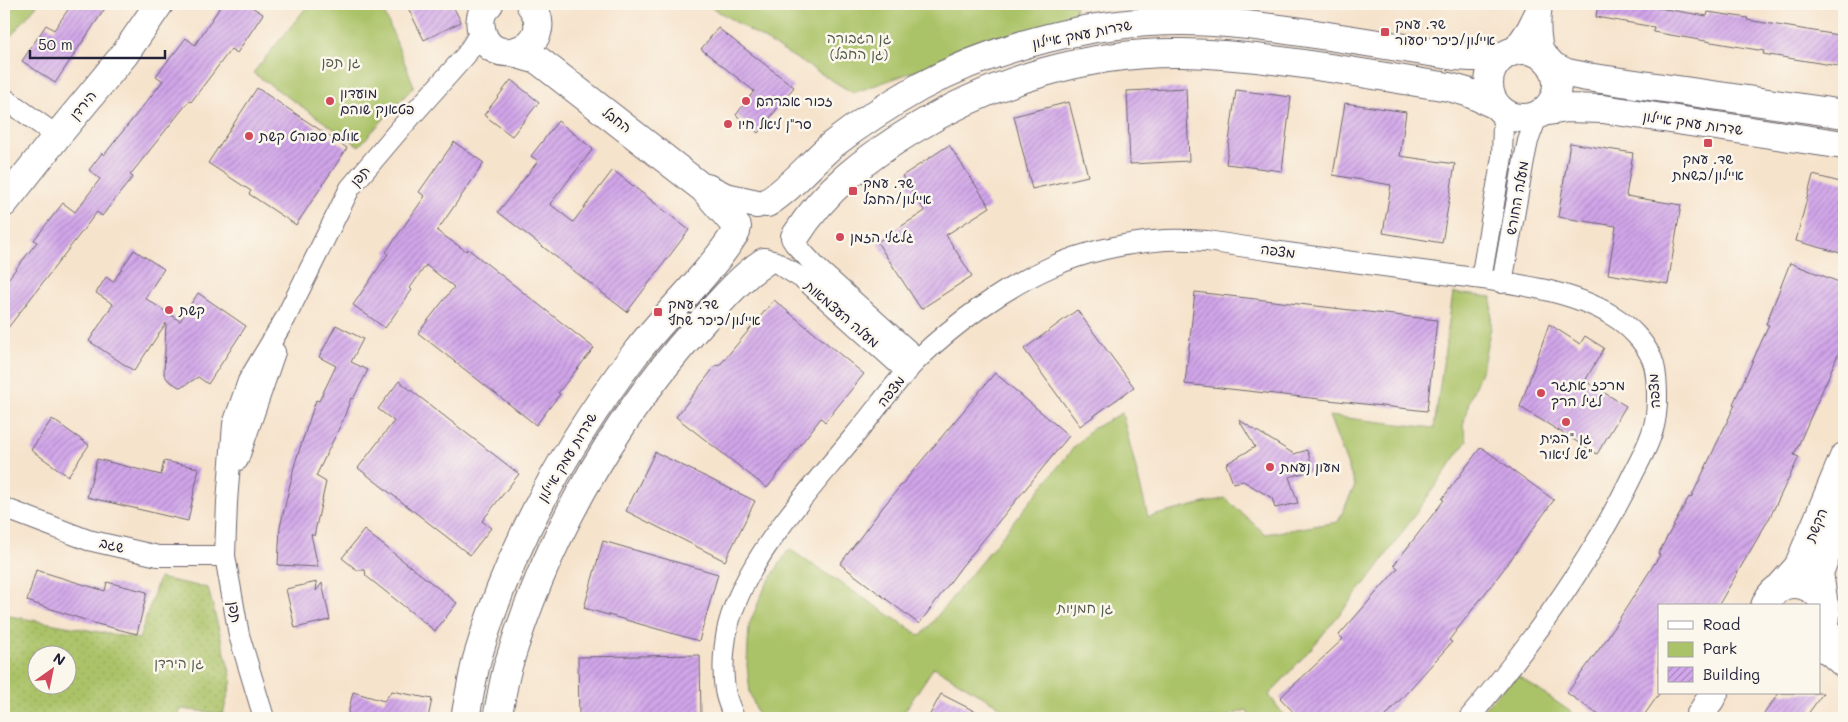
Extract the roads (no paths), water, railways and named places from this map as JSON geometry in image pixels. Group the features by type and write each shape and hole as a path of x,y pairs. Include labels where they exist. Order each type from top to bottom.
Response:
{"main road":[{"name":"הירדן","path":"4,203 124,55 159,4"},
{"path":"502,31 538,28 538,18 530,4"},
{"name":"שדרות עמק איילון","path":"762,203 781,194 831,146 852,130 921,87 992,56 1031,43 1076,32 1147,22 1182,21 1298,32 1471,58 1506,54"},
{"name":"החבל","path":"502,31 697,182 720,205 736,229"},
{"path":"1498,107 1491,95 1489,83 1495,64 1506,54 1526,50 1532,51 1568,73 1587,77 1844,114"},
{"path":"497,718 508,668 535,588 572,507 637,404 685,341 742,279 789,252 794,240 816,206 852,171 877,152 928,120 1003,86 1040,74 1117,57 1182,53 1254,58 1449,88 1467,92 1498,107 1505,113 1519,118 1531,117 1540,113 1550,104 1557,87 1556,75 1549,63"},
{"name":"שדרות עמק איילון","path":"1540,113 1567,108 1586,108 1844,146"},
{"name":"החבל","path":"697,182 725,197 762,203"},
{"path":"769,262 754,260 745,254 738,242 736,229 743,212 762,203 778,205 786,210 794,222 794,240"},
{"name":"שדרות עמק איילון","path":"465,718 477,660 492,613 506,576 544,492 567,452 611,386 661,321 727,246 736,229"},
{"name":"הקשת","path":"1772,596 1798,567 1844,457"},
{"name":"הקשת","path":"1824,604 1819,573 1844,507"},
{"path":"1772,596 1788,584 1808,586 1816,592 1824,604 1826,619 1820,633"},
{"path":"1699,718 1713,694"},
{"path":"1717,718 1731,694"}],"street":[{"path":"1506,54 1528,28 1540,4"},
{"path":"1540,4 1542,46 1549,63"},
{"name":"תפן","path":"264,718 239,635 225,556 233,424 248,381 285,319 350,188 466,55 502,31"},
{"path":"4,98 57,136"},
{"name":"מעלה החורש","path":"1481,279 1502,157 1503,124 1498,107"},
{"name":"מעלה החורש","path":"1502,283 1528,140 1540,113"},
{"name":"מעלה העצמאות","path":"794,240 818,270 913,366"},
{"name":"מצפה","path":"734,718 725,691 724,658 728,626 740,591 761,555 789,516 913,366 978,309 1016,284 1052,266 1087,254 1132,244 1167,240 1207,241 1481,279 1560,292 1587,302 1614,316 1635,334 1652,359 1657,391 1655,422 1644,452 1589,554 1547,618 1469,718"},
{"name":"מעלה העצמאות","path":"769,262 806,282 913,366"},
{"name":"שגב","path":"4,508 88,540 158,556 225,556"},
{"path":"1824,604 1829,627 1844,653"},
{"path":"1820,651 1827,654 1844,669"}],"place":[{"name":"שד. עמק איילון/כיכר יסעור","path":"1385,32"},
{"name":"מועדון פטאנק שוהם","path":"330,101"},
{"name":"זכור אברהם","path":"746,101"},
{"name":"סר\"ן ליאל חיו","path":"728,124"},
{"name":"אולם ספורט קשת","path":"249,136"},
{"name":"שד. עמק איילון/בשמת","path":"1708,143"},
{"name":"שד. עמק איילון/החבל","path":"853,191"},
{"name":"גלגלי הזמן","path":"840,237"},
{"name":"קשת","path":"169,310"},
{"name":"שד. עמק איילון/כיכר שחף","path":"658,312"},
{"name":"מרכז אתגר לגיל הרך","path":"1541,393"},
{"name":"גן \"הבית של ליאור\"","path":"1566,422"},
{"name":"מעון נעמת","path":"1270,467"}],"park label":[{"name":"גן הגבורה (גן החבל)","path":"859,46"},
{"name":"גן תפן","path":"341,62"},
{"name":"גן חמניות","path":"1085,608"},
{"name":"גן הירדן","path":"179,663"}]}
